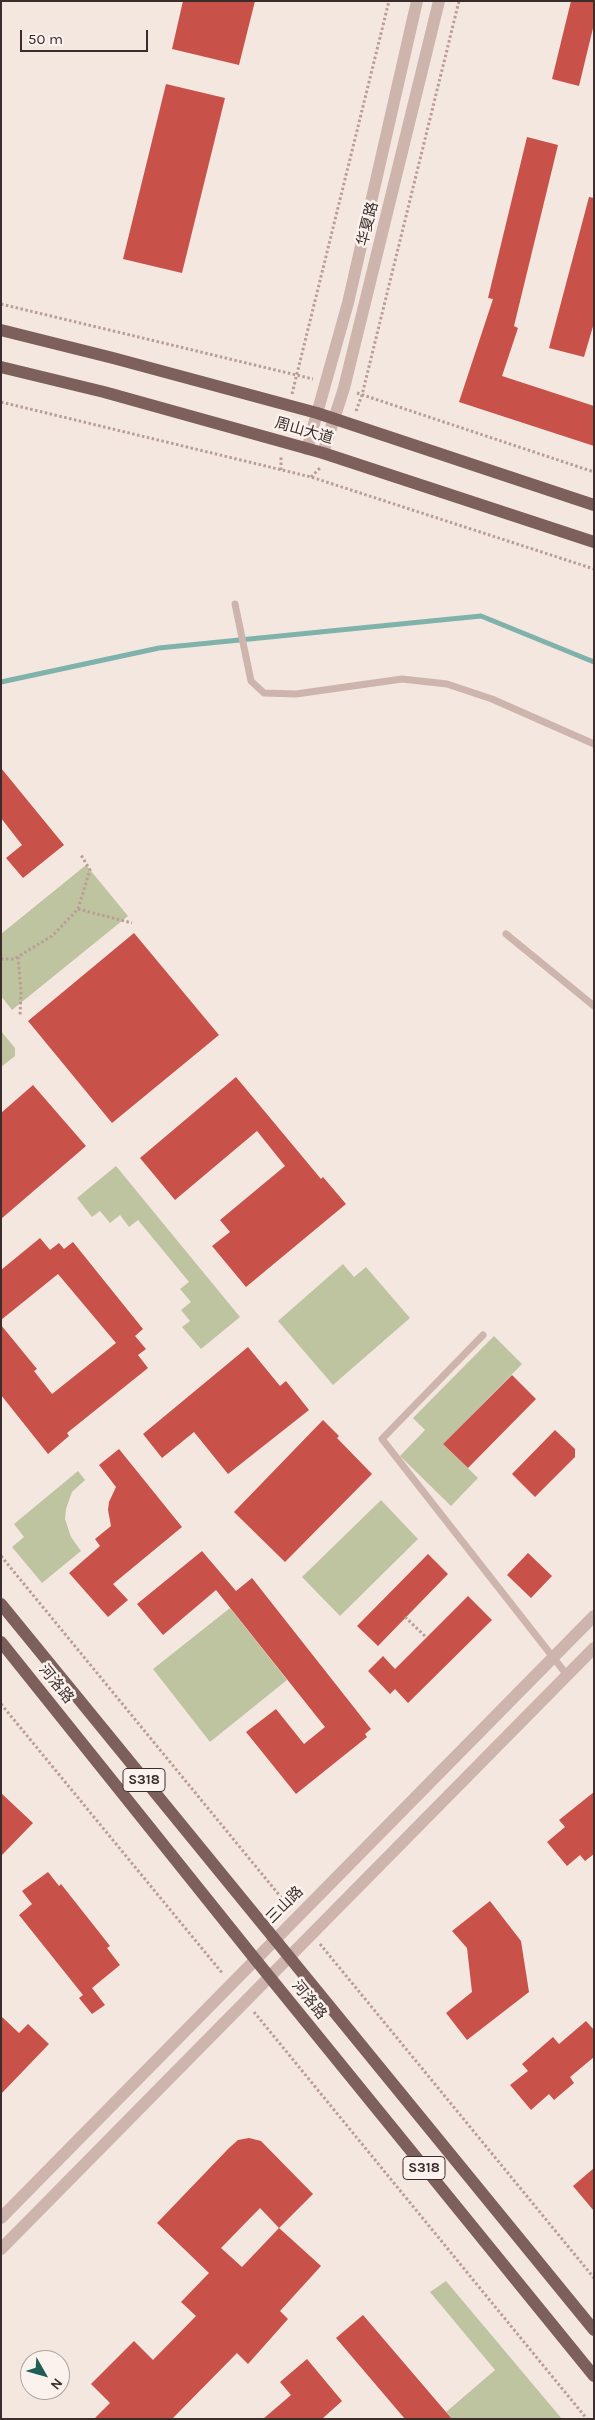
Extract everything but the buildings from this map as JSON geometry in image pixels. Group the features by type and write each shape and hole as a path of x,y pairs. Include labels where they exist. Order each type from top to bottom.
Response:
{"main road":[{"name":"周山大道","path":"1,330 318,413 594,505"},
{"name":"周山大道","path":"1,367 104,392 281,440 594,542"},
{"name":"河洛路","path":"1,1604 594,2330"},
{"name":"河洛路","path":"1,1642 255,1959 594,2376"}],"street":[{"name":"华夏路","path":"307,449 348,303 417,1"},
{"name":"华夏路","path":"328,454 334,419 344,388 439,1"},
{"name":"三山路","path":"1,2218 274,1938 594,1616"},
{"path":"1,2249 594,1648"}],"lane":[{"path":"235,604 251,681 264,693 296,694 402,679 447,684 492,700 594,744"},
{"path":"506,934 594,1006"},
{"path":"483,1335 382,1440 566,1675"}],"path":[{"path":"288,406 389,1"},
{"path":"351,424 362,395 459,1"},
{"path":"1,304 326,382"},
{"path":"344,388 594,472"},
{"path":"1,402 311,477 594,569"},
{"path":"281,440 281,470"},
{"path":"311,477 328,454"},
{"path":"1,959 14,959 52,936 78,909 90,870 81,855"},
{"path":"78,909 132,923"},
{"path":"18,957 21,992 20,1015"},
{"path":"406,1617 426,1638"},
{"path":"1,1704 86,1810 231,1983"},
{"path":"245,2001 587,2419"}],"green space":[{"path":"86,865 128,916 12,1010 1,996 1,934"},
{"path":"1,1031 15,1048 15,1056 1,1067"},
{"path":"116,1166 240,1317 201,1349 182,1327 190,1321 181,1310 191,1302 180,1289 189,1282 138,1220 129,1227 120,1215 110,1223 100,1211 92,1217 77,1198"},
{"path":"343,1264 354,1277 366,1267 410,1318 333,1385 278,1321"},
{"path":"494,1336 522,1364 443,1444 478,1478 451,1506 400,1456 425,1430 413,1418"},
{"path":"78,1471 85,1480 72,1492 66,1509 65,1519 71,1537 81,1551 42,1583 12,1547 24,1537 14,1524"},
{"path":"381,1500 418,1539 340,1616 302,1577"},
{"path":"230,1608 287,1680 210,1742 153,1669"},
{"path":"446,2281 562,2419 452,2419 446,2412 495,2370 430,2292"}],"waterway":[{"path":"1,682 159,648 481,616 594,662"}]}
